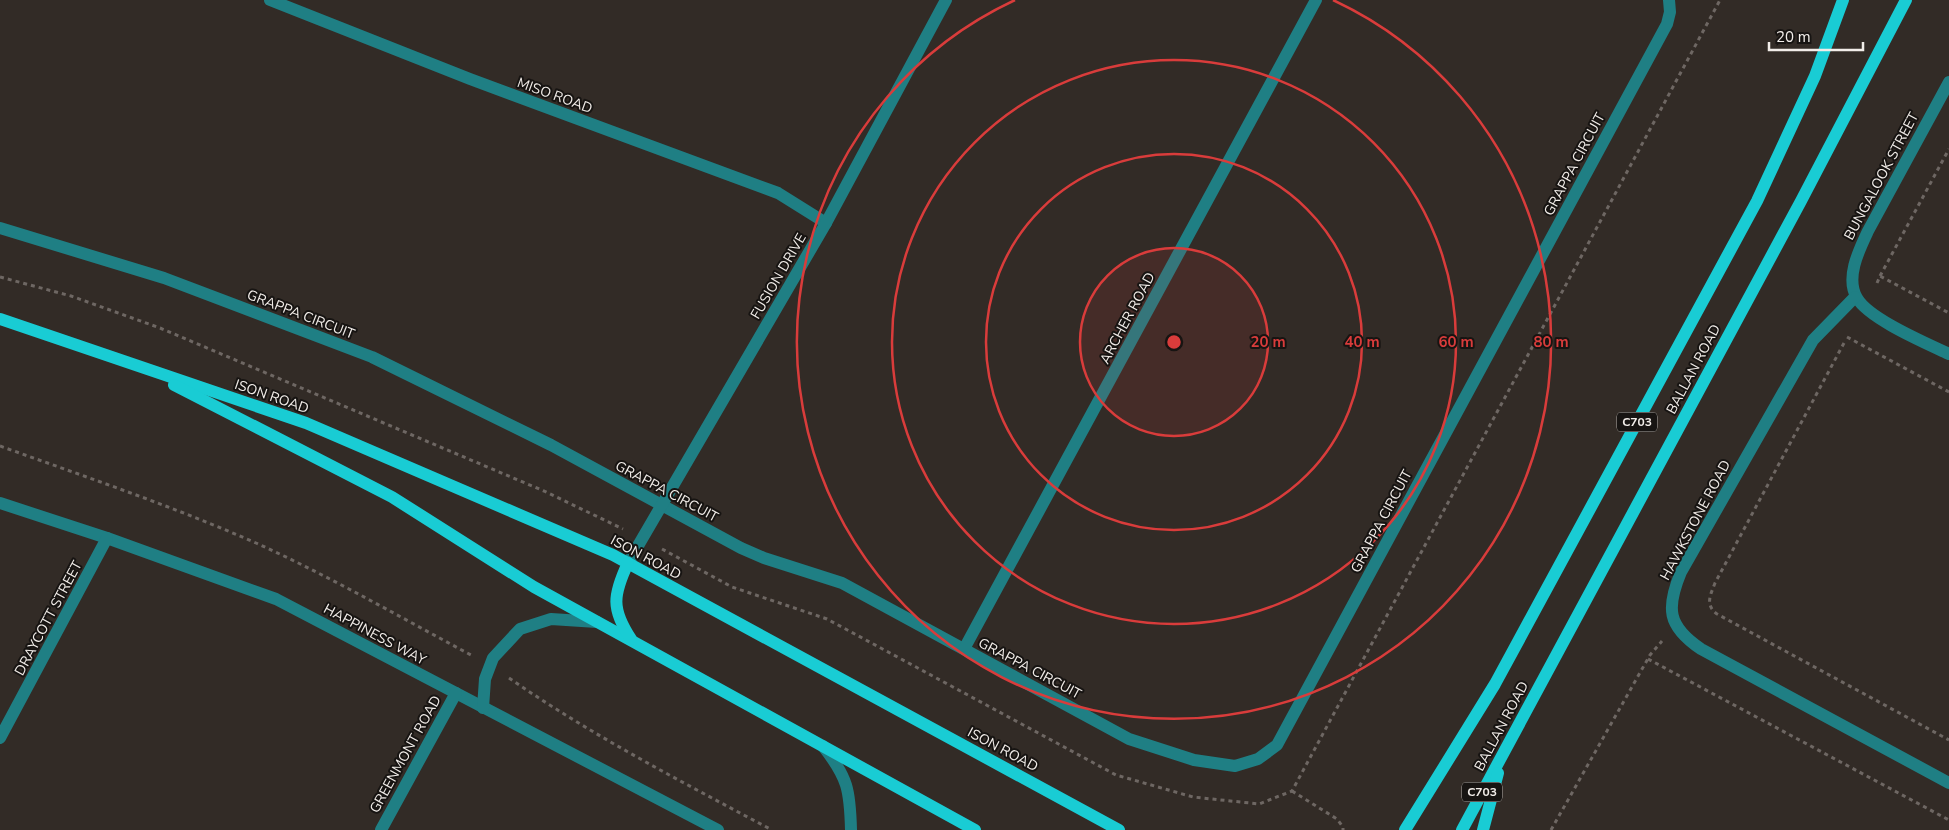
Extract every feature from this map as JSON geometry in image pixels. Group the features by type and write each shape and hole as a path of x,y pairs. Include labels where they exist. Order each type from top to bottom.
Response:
{"main road":[{"name":"BALLAN ROAD","path":"1405,830 1496,684 1756,201 1815,76 1842,0"},
{"name":"BALLAN ROAD","path":"1462,830 1802,201 1906,0"},
{"name":"ISON ROAD","path":"0,320 306,423 613,555 1119,830"},
{"name":"ISON ROAD","path":"134,364 392,497 534,587 976,830"},
{"path":"628,563 617,587 615,606 621,624 632,641"},
{"path":"1483,830 1503,753"},
{"path":"1106,822 1129,830"}],"street":[{"name":"MISO ROAD","path":"270,0 470,79 778,193 826,223"},
{"name":"FUSION DRIVE","path":"628,563 660,505 826,223 946,0"},
{"name":"ARCHER ROAD","path":"964,650 1316,0"},
{"name":"GRAPPA CIRCUIT","path":"0,228 164,278 372,356 551,445 660,505 764,558 842,583 1129,738 1194,760 1235,766 1258,759 1277,745 1667,24 1670,12 1669,0"},
{"name":"BUNGALOOK STREET","path":"1859,302 1853,274 1857,253 1949,82"},
{"path":"1859,302 1882,319 1949,354"},
{"name":"HAWKSTONE ROAD","path":"1675,626 1671,609 1674,589 1682,572 1813,340 1859,302"},
{"name":"HAPPINESS WAY","path":"0,503 107,538 276,599 718,830"},
{"name":"DRAYCOTT STREET","path":"0,738 107,538"},
{"path":"483,708 485,679 493,658 520,629 551,619 597,622"},
{"path":"1675,626 1684,637 1700,649 1949,783"},
{"name":"GREENMONT ROAD","path":"381,830 456,693"},
{"path":"823,746 840,769 850,798 851,830"}],"path":[{"path":"0,277 71,296 160,328 544,491 642,538 732,588 828,619 1116,775 1193,797 1259,804 1292,791 1720,0"},
{"path":"1949,149 1880,276 1859,302 1847,337 1715,583 1709,602 1711,609 1717,614 1949,740"},
{"path":"1880,276 1949,313"},
{"path":"1847,337 1949,392"},
{"path":"0,446 129,492 256,543 371,601 491,666 587,729 772,830"},
{"path":"1551,830 1648,659 1675,626"},
{"path":"1648,659 1949,820"},
{"path":"1292,791 1337,819 1343,830"}]}
